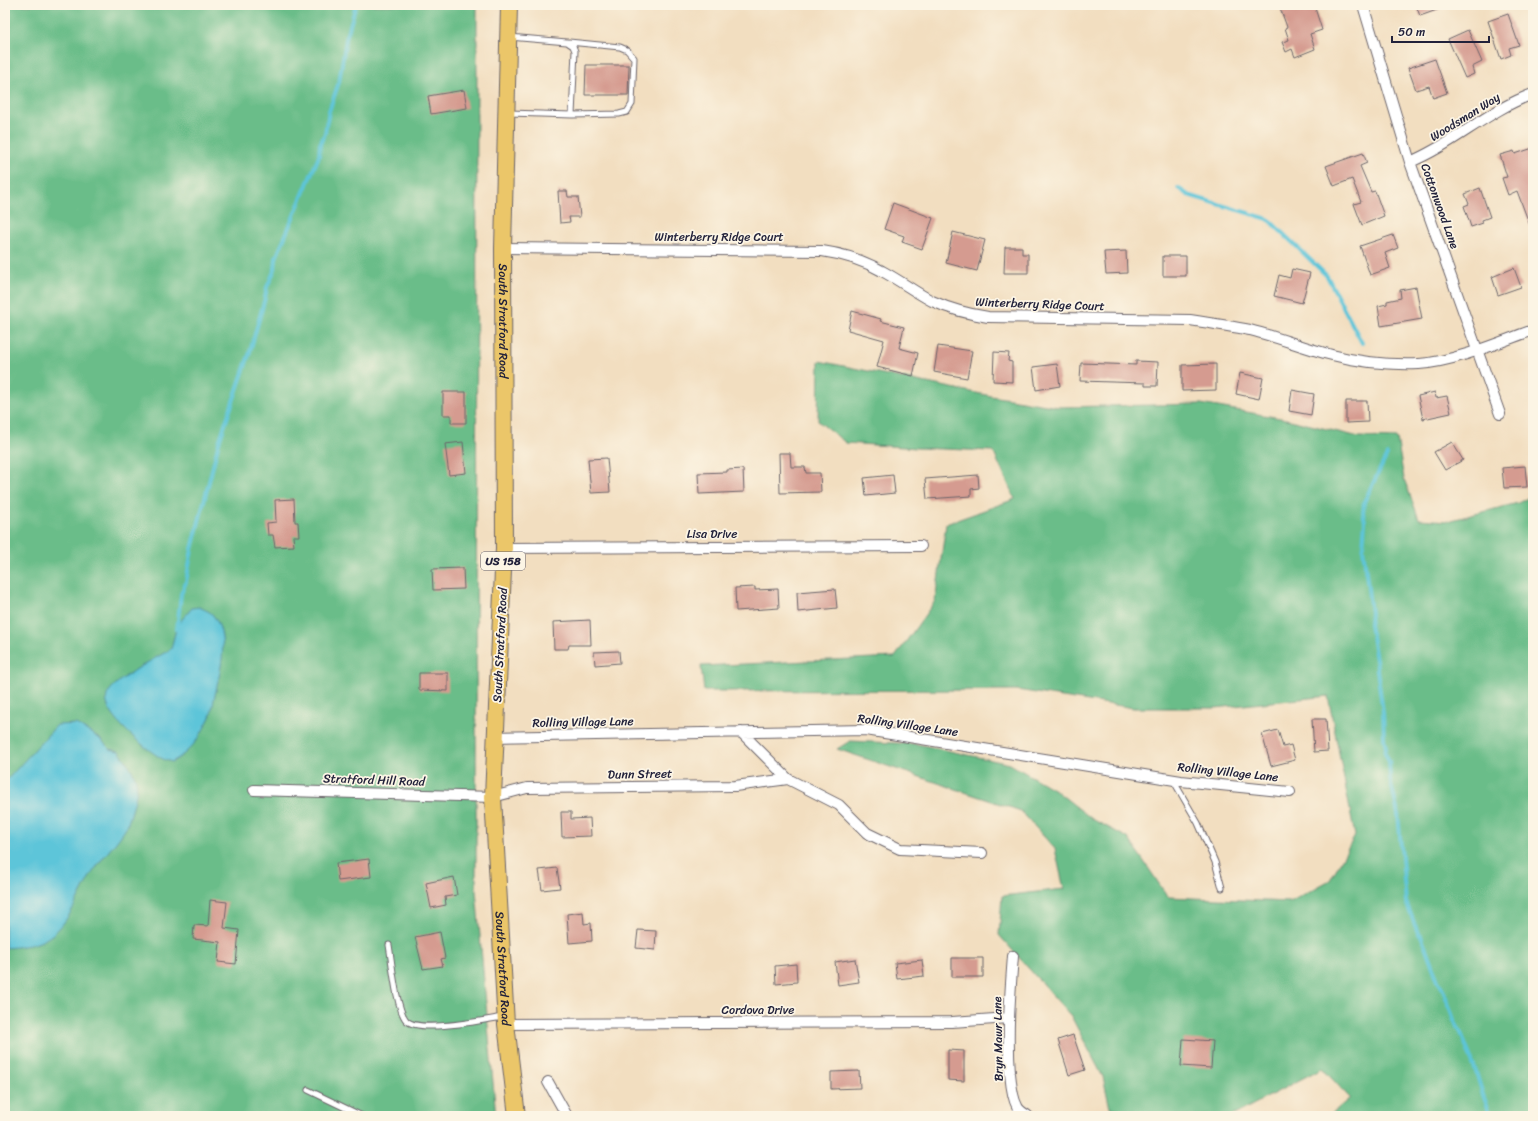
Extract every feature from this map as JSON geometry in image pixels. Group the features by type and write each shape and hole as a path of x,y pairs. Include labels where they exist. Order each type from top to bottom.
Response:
{"main road":[{"name":"South Stratford Road","path":"509,5 503,248 504,548 493,797 506,1020 517,1116"}],"street":[{"name":"Cottonwood Lane","path":"1363,5 1410,162 1500,414"},
{"name":"Woodsman Way","path":"1410,162 1431,153 1499,110 1533,94"},
{"name":"Winterberry Ridge Court","path":"503,248 822,251 838,253 867,263 932,300 976,316 1177,320 1202,322 1251,330 1347,359 1394,364 1420,364 1443,360 1477,350 1533,330"},
{"name":"Lisa Drive","path":"504,548 921,546"},
{"name":"Rolling Village Lane","path":"496,737 866,730 1173,780 1290,792"},
{"path":"741,732 788,779 839,805 867,833 900,849 982,853"},
{"name":"Dunn Street","path":"493,797 527,788 735,786 788,779"},
{"name":"Stratford Hill Road","path":"254,790 493,797"},
{"name":"Bryn Mawr Lane","path":"1013,956 1009,1018 1009,1058 1014,1100 1020,1110 1028,1116"},
{"name":"Cordova Drive","path":"506,1020 952,1022 1009,1018"},
{"path":"548,1082 567,1116"}],"lane":[{"path":"507,113 572,115 619,114 627,112 632,104 634,58 627,50 620,47 508,37"},
{"path":"567,42 573,46 575,51 572,115"},
{"path":"1173,780 1198,823 1214,862 1222,888"},
{"path":"389,945 400,1008 406,1021 418,1027 506,1020"},
{"path":"308,1090 362,1116"}],"green space":[{"path":"5,5 477,5 476,891 496,1116 5,1116"},
{"path":"819,361 991,396 1058,407 1201,404 1286,419 1359,437 1397,438 1404,479 1419,519 1448,521 1518,503 1533,495 1533,1116 1329,1116 1350,1098 1322,1068 1232,1116 1171,1116 1110,1108 1103,1077 1071,1016 999,935 1002,896 1064,889 1055,849 1021,811 837,749 850,741 917,744 1010,764 1055,790 1092,819 1128,838 1168,897 1290,902 1330,880 1355,836 1328,696 1215,708 1134,708 1017,690 704,691 701,666 895,657 935,601 946,524 1015,499 993,451 846,443 818,421"}],"water":[{"path":"199,607 212,614 218,622 221,632 223,651 222,662 210,718 201,734 189,749 172,762 162,759 154,754 117,721 107,703 107,695 117,683 126,676 171,649 177,625 192,608"},
{"path":"76,724 99,738 110,749 119,751 128,764 134,774 137,784 137,792 131,815 126,828 89,878 68,917 61,926 53,934 35,944 5,948 5,782 57,725"}],"building":[{"path":"1279,5 1314,5 1322,30 1310,34 1315,49 1295,57 1292,49 1286,52 1282,42 1289,40 1285,28 1287,27"},
{"path":"1416,5 1447,5 1448,6 1420,16"},
{"path":"1508,14 1519,45 1509,48 1511,55 1501,59 1488,21"},
{"path":"1468,30 1482,62 1472,67 1474,74 1465,78 1448,39"},
{"path":"1435,59 1447,93 1433,98 1429,86 1416,90 1408,68"},
{"path":"586,65 629,65 628,95 585,95"},
{"path":"464,90 467,108 431,114 428,96"},
{"path":"1533,148 1532,231 1517,191 1508,195 1502,178 1507,177 1500,155 1514,151 1515,154"},
{"path":"1363,153 1367,163 1360,166 1371,192 1375,191 1384,216 1362,225 1354,204 1361,202 1352,179 1334,186 1326,166"},
{"path":"1480,188 1490,217 1482,220 1483,223 1471,227 1464,206 1469,204 1465,194"},
{"path":"558,191 567,191 568,197 578,197 580,217 569,217 570,222 560,223"},
{"path":"893,203 933,218 922,249 902,242 904,236 884,229"},
{"path":"953,232 985,240 977,271 946,263"},
{"path":"1393,235 1398,248 1385,253 1390,268 1370,275 1360,246"},
{"path":"1005,247 1022,247 1022,254 1028,254 1028,273 1004,273"},
{"path":"1126,251 1127,273 1106,274 1104,252"},
{"path":"1163,256 1186,256 1186,276 1163,276"},
{"path":"1514,268 1521,287 1498,295 1492,277"},
{"path":"1292,269 1310,273 1302,303 1274,296 1279,275 1290,278"},
{"path":"1416,287 1422,319 1381,326 1378,306 1387,304 1387,301 1401,298 1400,290"},
{"path":"852,311 881,319 880,321 904,327 899,348 918,353 913,376 877,367 884,340 848,330"},
{"path":"938,346 972,351 967,378 934,372"},
{"path":"994,352 1009,353 1008,361 1012,362 1012,382 993,381"},
{"path":"1136,361 1158,362 1157,386 1145,386 1145,383 1080,381 1081,363 1136,365"},
{"path":"1057,364 1060,386 1036,390 1033,367"},
{"path":"1216,364 1216,390 1182,391 1182,365"},
{"path":"1240,373 1263,378 1259,399 1236,394"},
{"path":"1292,390 1314,394 1311,415 1289,411"},
{"path":"443,392 466,392 466,423 451,423 451,415 443,415"},
{"path":"1435,392 1436,398 1447,396 1451,413 1423,419 1418,396"},
{"path":"1346,401 1367,401 1368,422 1346,423"},
{"path":"463,442 466,473 449,475 445,444"},
{"path":"1452,442 1463,460 1445,470 1434,452"},
{"path":"779,453 790,453 791,467 805,467 806,473 820,473 821,492 780,493"},
{"path":"607,458 610,492 591,493 588,459"},
{"path":"1525,466 1527,487 1504,488 1502,468"},
{"path":"743,469 744,492 699,494 698,473 727,472 727,470"},
{"path":"893,475 895,493 866,496 864,478"},
{"path":"978,475 979,488 971,489 971,496 927,499 925,479"},
{"path":"294,499 295,522 298,522 299,536 293,536 294,546 275,547 273,535 268,535 267,523 276,522 275,500"},
{"path":"463,568 464,589 433,590 432,569"},
{"path":"755,587 755,590 778,589 779,608 736,611 735,588"},
{"path":"835,589 837,608 798,612 797,592"},
{"path":"590,620 591,645 569,645 568,649 554,649 553,622"},
{"path":"619,651 620,663 595,665 594,652"},
{"path":"419,673 448,673 448,691 419,690"},
{"path":"1312,719 1326,719 1328,751 1314,752"},
{"path":"1278,730 1283,747 1291,745 1295,760 1271,766 1262,734"},
{"path":"561,812 571,812 571,819 590,818 591,836 562,837"},
{"path":"369,859 371,877 338,881 336,863"},
{"path":"557,868 560,888 542,890 539,870"},
{"path":"454,877 457,895 445,897 446,905 431,908 426,883"},
{"path":"210,900 227,902 224,928 239,930 236,964 218,962 220,942 193,939 194,925 208,926"},
{"path":"583,912 584,924 591,923 592,941 569,943 567,914"},
{"path":"638,930 656,931 655,950 636,948"},
{"path":"440,932 445,958 441,959 443,966 423,969 415,937"},
{"path":"952,958 983,958 983,977 952,977"},
{"path":"855,959 859,982 838,985 835,962"},
{"path":"922,960 924,976 897,979 895,963"},
{"path":"796,964 797,982 776,984 775,966"},
{"path":"1073,1035 1085,1070 1069,1075 1058,1040"},
{"path":"1183,1039 1213,1041 1211,1068 1181,1066"},
{"path":"948,1050 964,1051 964,1081 948,1080"},
{"path":"859,1071 860,1088 831,1089 831,1072"}],"waterway":[{"path":"177,629 181,594 186,582 192,549 219,442 249,355 267,287 275,269 276,258 319,156 320,144 325,133 329,111 339,82 346,39 356,5"},
{"path":"1178,188 1188,195 1268,219 1327,276 1362,343"},
{"path":"1387,455 1364,502 1363,513 1365,521 1363,548 1371,613 1370,624 1383,712 1386,748 1385,753 1389,761 1390,779 1398,814 1406,902 1418,933 1421,935 1438,981 1443,989 1454,1020 1461,1033 1491,1116"}]}
